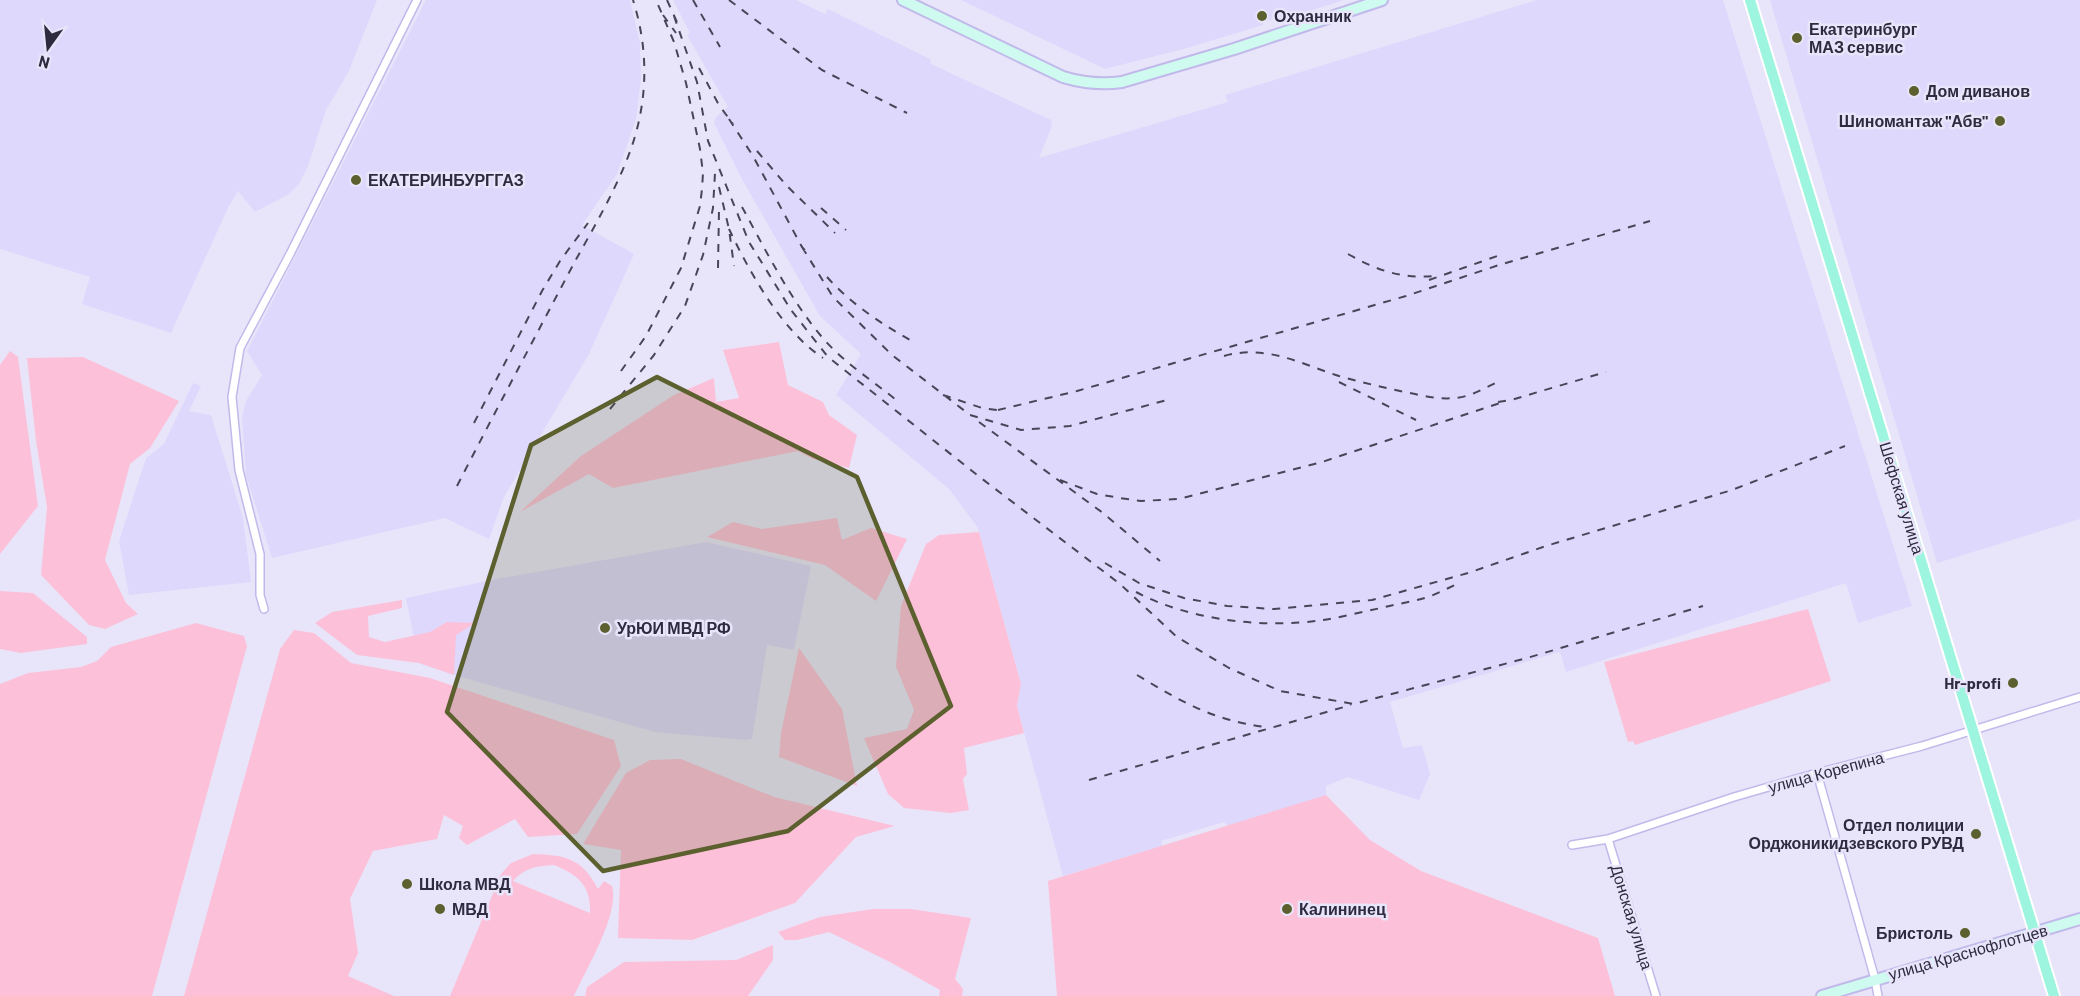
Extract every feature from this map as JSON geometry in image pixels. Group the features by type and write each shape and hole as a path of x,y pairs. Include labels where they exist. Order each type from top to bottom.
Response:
{"main road":[{"path":"903,0 1063,77 1078,82 1104,84 1122,82 1234,49 1382,0"},
{"name":"Шефская улица","path":"1750,0 2054,996"},
{"name":"улица Краснофлотцев","path":"1822,996 2080,919"}],"street":[{"path":"264,609 260,595 260,554 239,470 232,397 240,348 290,254 417,0"},
{"name":"улица Корепина","path":"1572,845 1608,839 1734,797 1922,746 2080,697"},
{"path":"1817,773 1878,996"},
{"name":"Донская улица","path":"1608,839 1656,996"}],"highlighted area":[{"path":"657,377 857,477 951,706 788,831 603,871 447,712 531,445"}],"shaded area":[{"path":"0,0 377,0 349,71 326,110 308,166 299,184 289,194 255,212 238,191 171,333 82,304 90,277 0,249"},
{"path":"426,0 630,0 640,43 641,79 636,119 617,174 582,225 634,254 589,354 504,497 489,539 445,518 272,558 246,475 242,417 246,401 262,375 247,351"},
{"path":"673,0 796,0 825,14 828,9 930,59 931,64 1051,120 1052,126 1039,158 1228,102 1225,95 1537,0 1723,0 1912,606 1858,623 1846,583 1566,672 1560,652 1390,702 1403,748 1422,745 1430,774 1419,800 1348,777 1326,786 1326,795 1229,827 1224,822 1161,841 1162,846 1063,876 1017,706 1021,684 978,528 949,489 836,395 861,354 820,316 743,181 714,123 716,117 728,107 687,35 690,33"},
{"path":"961,0 1344,0 1275,22 1274,19 1263,22 1263,25 1191,47 1105,69"},
{"path":"1770,0 2080,0 2080,519 1937,563"},
{"path":"779,342 788,385 823,402 829,415 857,435 849,468 813,459 798,451 613,488 589,474 520,512 581,456 674,395 714,378 716,402 739,398 723,350"},
{"path":"10,351 18,357 38,506 0,554 0,365"},
{"path":"83,357 179,401 150,448 130,464 105,560 126,603 138,614 105,629 89,625 41,575 47,507 36,441 27,358"},
{"path":"193,383 201,386 189,411 211,415 243,518 251,582 129,595 119,541 146,458 164,444"},
{"path":"837,518 842,540 871,528 907,539 876,601 825,565 707,537 733,522 762,529"},
{"path":"979,532 1021,684 1017,706 1024,733 964,748 967,774 963,779 969,810 951,813 904,808 888,794 864,738 907,729 914,710 896,667 901,606 926,544 939,535"},
{"name":"УрЮИ МВД РФ","path":"706,542 811,566 794,650 767,645 752,739 655,732 419,663 406,598 496,579"},
{"path":"0,591 33,593 87,637 87,644 21,653 0,649"},
{"path":"402,600 402,608 368,616 369,637 385,642 430,632 447,622 475,623 456,635 454,675 419,663 357,655 315,623 332,612"},
{"path":"1808,609 1831,681 1635,745 1633,741 1628,742 1604,662"},
{"path":"196,623 244,636 247,646 152,996 0,996 0,684 28,673 81,667 97,661 111,647"},
{"path":"294,630 314,633 351,663 430,678 614,740 621,766 577,834 528,837 515,819 467,845 459,838 463,826 444,815 437,839 373,851 350,899 358,953 348,976 394,996 184,996 280,649"},
{"path":"799,648 842,709 857,786 779,757 781,733"},
{"path":"681,759 774,797 895,826 856,837 795,903 692,940 618,938 621,850 583,844 626,773 650,760"},
{"name":"Калининец","path":"1326,795 1370,840 1421,871 1598,938 1615,996 1057,996 1048,881"},
{"path":"533,854 563,857 586,871 598,889 604,881 612,886 613,898 607,926 574,996 450,996 501,874 511,863","holes":["554,865 581,882 588,895 590,913 513,881 526,870"]},
{"path":"873,909 911,909 971,918 955,979 963,989 962,996 939,996 940,990 829,932 797,940 785,940 778,932 820,917"},
{"path":"773,945 773,960 748,996 585,996 587,987 624,962 736,960"}],"railway":[{"path":"457,486 610,197 633,143 641,109 644,78 641,31 633,0"},
{"path":"621,371 646,336 681,268 700,206 702,189 700,149 686,83 674,42 656,0"},
{"path":"667,0 677,22"},
{"path":"693,0 720,47"},
{"path":"729,0 822,70 907,113"},
{"path":"663,15 676,33"},
{"path":"674,16 697,82 708,141 749,242 791,310 828,357 1120,584 1177,637 1229,668 1280,691 1354,704 1527,658 1703,606"},
{"path":"699,68 719,105 733,124"},
{"path":"729,119 753,156 802,247 808,254"},
{"path":"757,151 786,185 835,233"},
{"path":"610,409 654,355 685,306 703,255 713,208 715,173"},
{"path":"719,187 729,229 734,266"},
{"path":"742,207 788,290 821,336 847,362 895,399"},
{"path":"821,208 846,230"},
{"path":"718,268 719,209"},
{"path":"998,410 1077,391 1406,296 1499,265 1650,221"},
{"path":"474,423 542,291 560,261 588,223"},
{"path":"729,229 768,300 794,333 823,358"},
{"path":"802,247 833,297 892,355 970,415 1021,430 1070,426 1167,400"},
{"path":"1348,254 1370,265 1401,275 1436,276"},
{"path":"1429,280 1503,254"},
{"path":"827,277 866,312 910,340"},
{"path":"1224,356 1254,352 1269,354 1339,376 1435,398 1462,397 1498,382"},
{"path":"1498,402 1606,372"},
{"path":"1339,382 1416,420"},
{"path":"943,395 982,408 1004,411"},
{"path":"1060,480 1097,494 1120,498 1141,501 1179,499 1322,462 1506,401"},
{"path":"979,422 1103,513 1160,561"},
{"path":"1105,563 1139,583 1184,598 1227,606 1274,609 1372,600 1468,573 1546,546 1732,490 1845,446"},
{"path":"1136,592 1157,602 1203,616 1252,622 1300,623 1414,601 1459,583"},
{"path":"1137,675 1169,694 1213,715 1265,727"},
{"path":"1089,780 1351,705"}],"place":[{"name":"Охранник","path":"1262,16"},
{"name":"Екатеринбург МАЗ сервис","path":"1797,38"},
{"name":"Дом диванов","path":"1914,91"},
{"name":"Шиномантаж \"Абв\"","path":"2000,121"},
{"name":"ЕКАТЕРИНБУРГГАЗ","path":"356,180"},
{"name":"УрЮИ МВД РФ","path":"605,628"},
{"name":"Hr-profi","path":"2013,683"},
{"name":"Отдел полиции Орджоникидзевского РУВД","path":"1976,834"},
{"name":"Школа МВД","path":"407,884"},
{"name":"МВД","path":"440,909"},
{"name":"Калининец","path":"1287,909"},
{"name":"Бристоль","path":"1965,933"}]}
